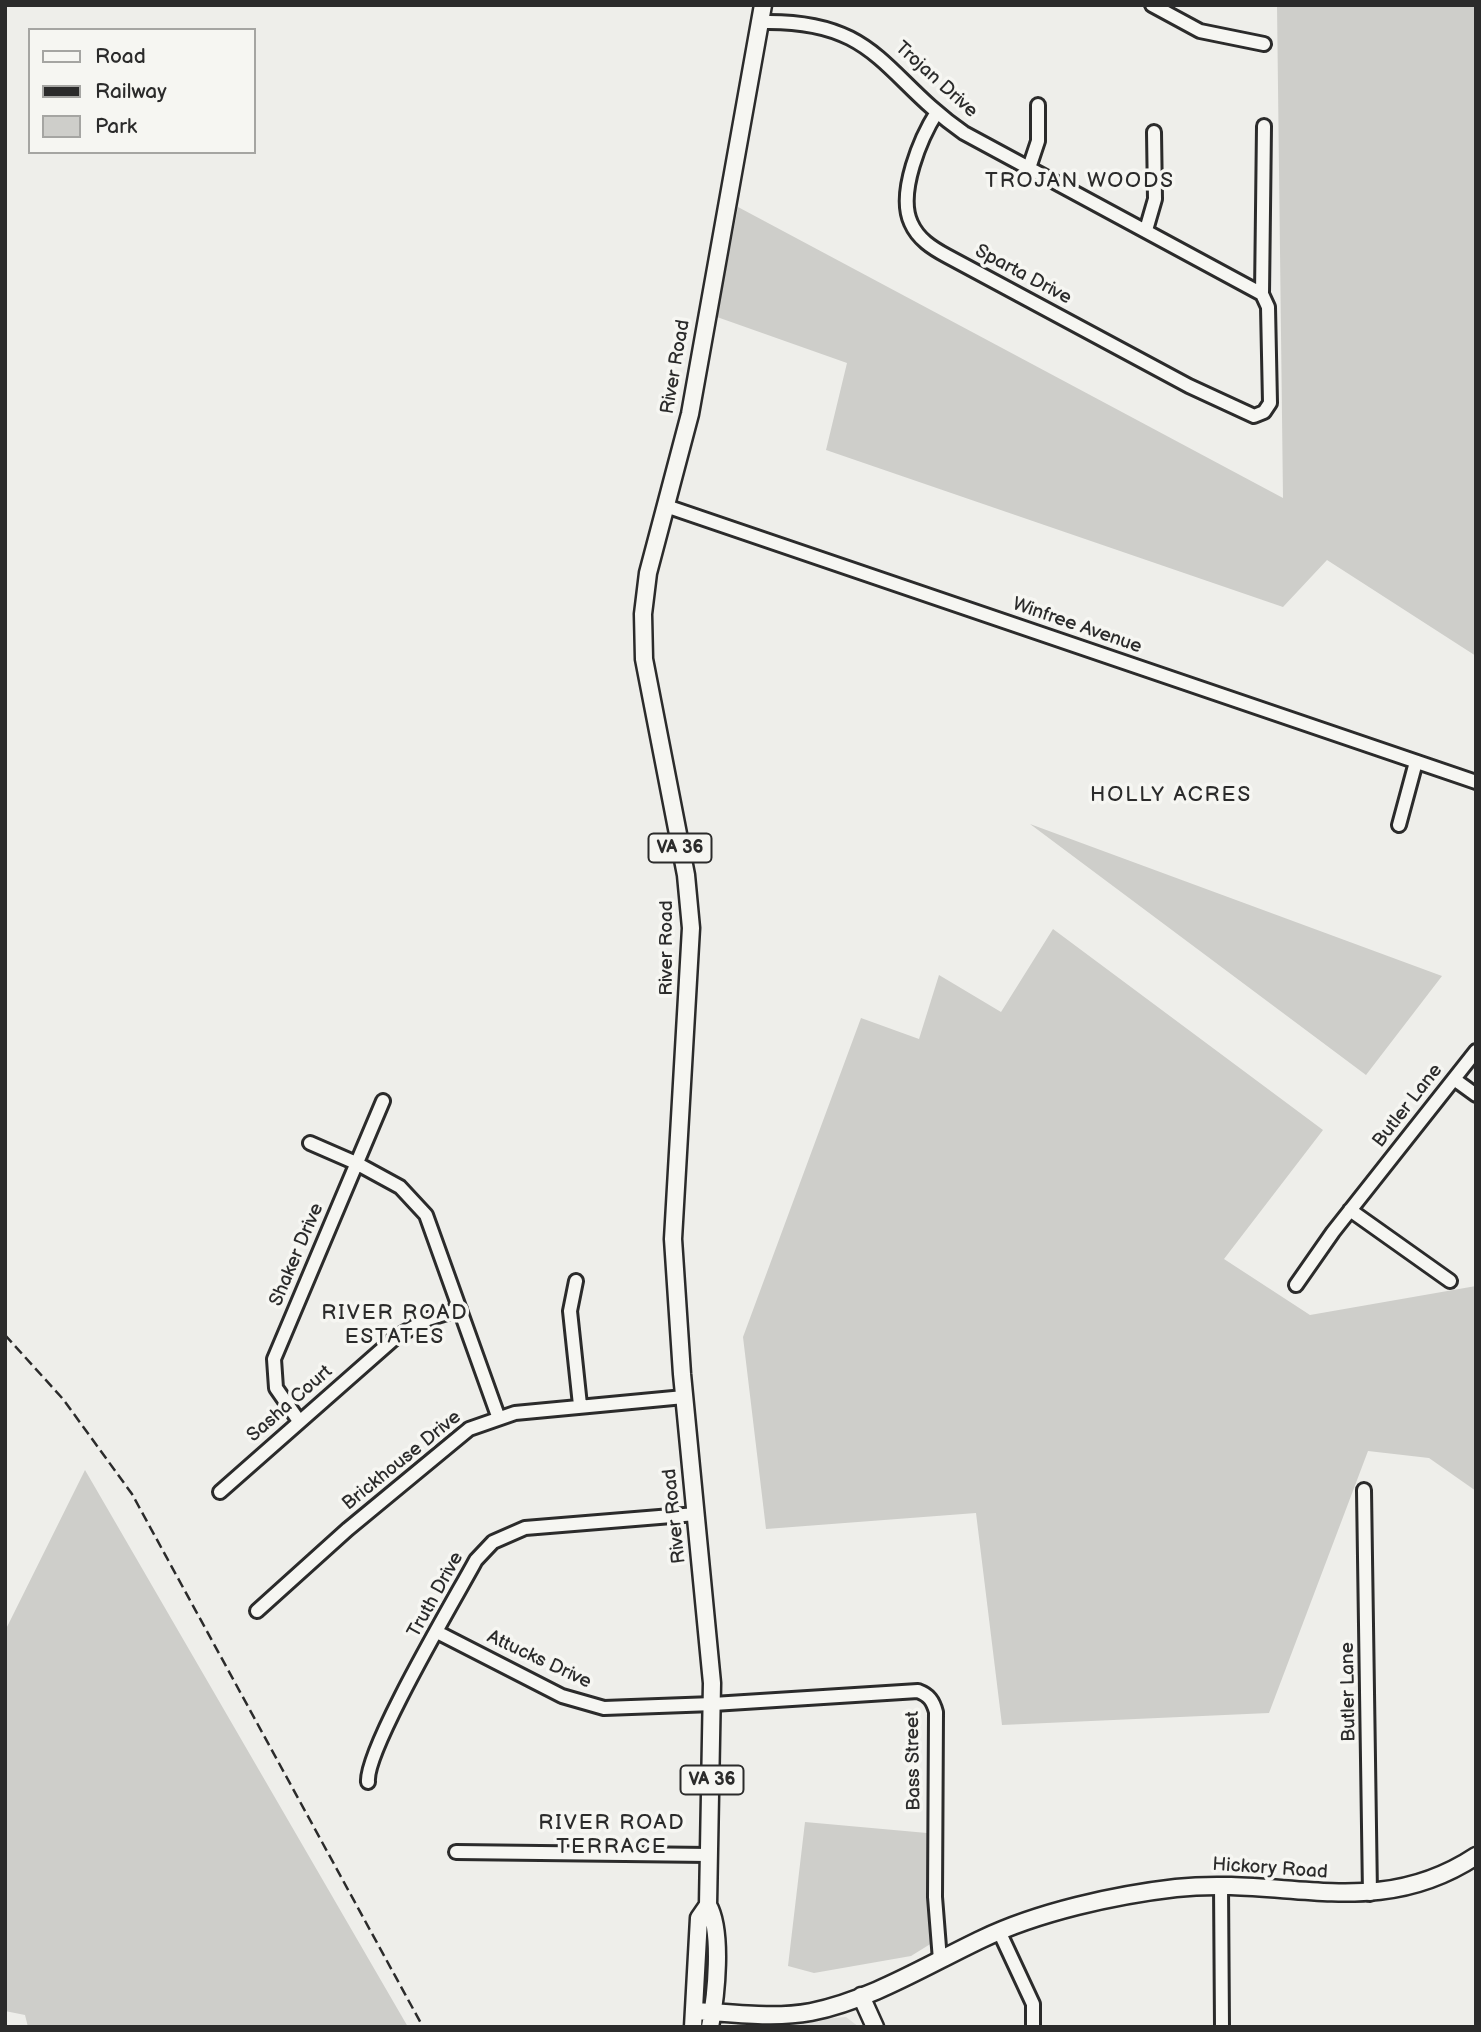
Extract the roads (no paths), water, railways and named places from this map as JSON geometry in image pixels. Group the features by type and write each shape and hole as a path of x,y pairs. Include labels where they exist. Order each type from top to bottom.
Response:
{"main road":[{"name":"River Road","path":"711,2019 715,1918 708,1905 713,1704 684,1397 673,1240 691,928 686,875 651,705 643,637 648,573 690,414 763,5"},
{"name":"Hickory Road","path":"694,2019 799,2013 828,2008 861,1996 999,1931 1117,1898 1173,1888 1221,1885 1370,1894 1421,1883 1476,1856"},
{"name":"River Road","path":"694,2019 699,1918 708,1905"},
{"path":"861,1996 875,2027"}],"street":[{"path":"1153,5 1200,31 1264,44"},
{"name":"Trojan Drive","path":"761,22 814,26 861,43 888,63 937,112 964,133 1262,294"},
{"path":"1030,168 1038,141 1038,105"},
{"name":"Sparta Drive","path":"937,112 919,145 907,202 910,223 921,239 947,256 1229,406 1254,416 1264,412 1270,402 1268,307 1262,294"},
{"path":"1262,294 1264,126"},
{"path":"1146,230 1154,199 1154,132"},
{"name":"Winfree Avenue","path":"666,506 1476,782"},
{"path":"1399,825 1416,762"},
{"name":"Butler Lane","path":"1296,1285 1350,1210 1476,1051"},
{"path":"1454,1079 1476,1095"},
{"name":"Shaker Drive","path":"299,1421 276,1388 274,1359 383,1101"},
{"path":"310,1143 356,1163 400,1188 418,1204 432,1227 499,1416"},
{"path":"1350,1210 1450,1281"},
{"path":"576,1281 570,1311 580,1405"},
{"name":"Sasha Court","path":"220,1492 396,1337 428,1319 460,1309"},
{"name":"Brickhouse Drive","path":"257,1611 456,1437 499,1416 580,1405 684,1397"},
{"name":"Butler Lane","path":"1364,1490 1370,1894"},
{"name":"Truth Drive","path":"368,1782 369,1765 383,1734 476,1560 504,1535 525,1528 561,1524 696,1514"},
{"name":"Attucks Drive","path":"437,1632 562,1696 587,1705 617,1708 713,1704"},
{"name":"Bass Street","path":"713,1704 918,1690 930,1698 936,1712 933,1963"},
{"path":"456,1852 709,1855"},
{"path":"1221,1885 1223,2027"},
{"path":"999,1931 1033,2004 1033,2027"}],"railway":[{"path":"5,1335 63,1399 132,1494 423,2027"}],"district":[{"name":"TROJAN WOODS","path":"1080,182"},
{"name":"HOLLY ACRES","path":"1171,796"},
{"name":"RIVER ROAD ESTATES","path":"395,1326"},
{"name":"RIVER ROAD TERRACE","path":"612,1836"}]}
